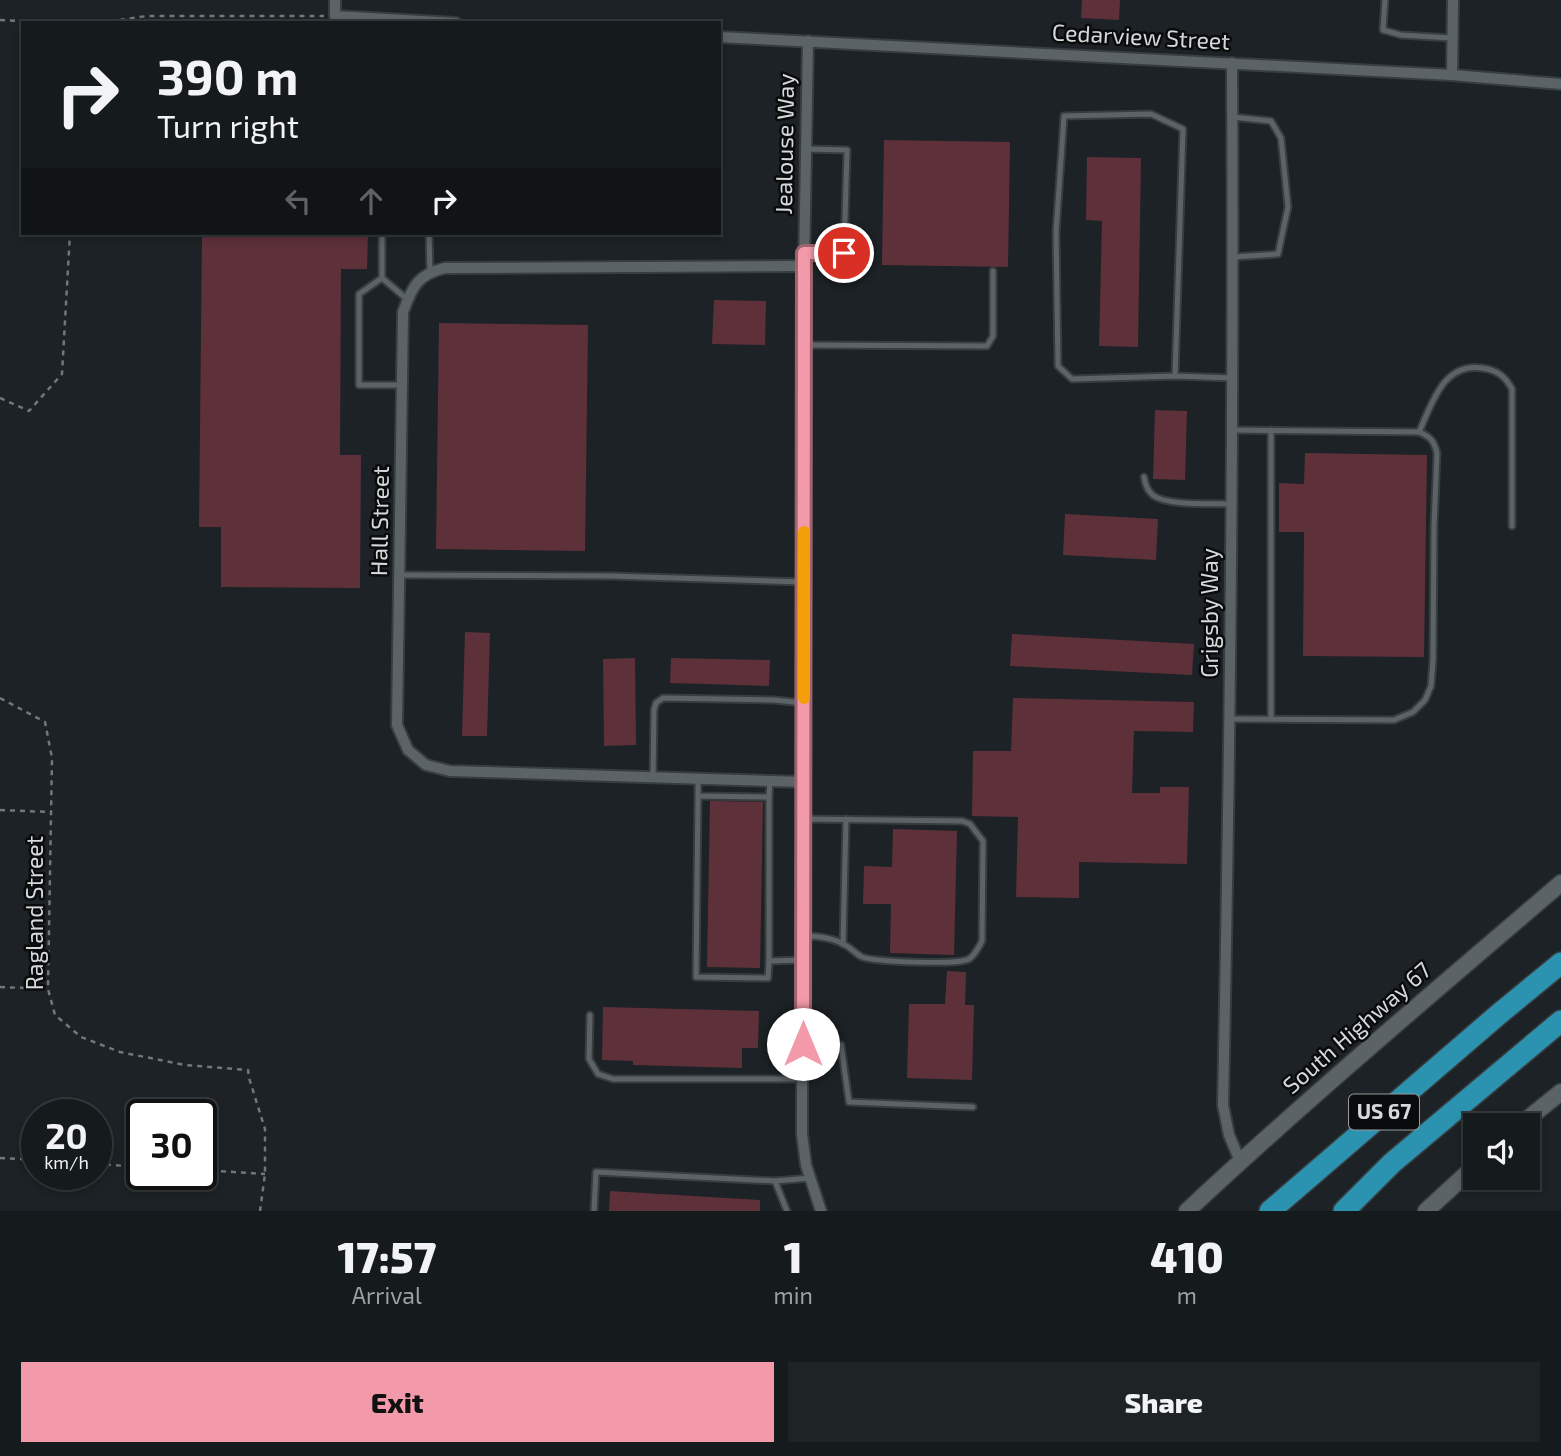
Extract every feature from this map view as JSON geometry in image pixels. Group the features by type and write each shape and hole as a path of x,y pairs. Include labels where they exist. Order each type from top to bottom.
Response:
{"highway":[{"name":"US 67","path":"1270,1211 1561,963"},
{"name":"US 67","path":"1344,1211 1392,1163 1559,1023"}],"main road":[{"name":"South Highway 67","path":"1187,1211 1392,1027 1561,883"},
{"path":"1535,1113 1561,1092"},
{"path":"1436,1208 1463,1179"}],"street":[{"path":"335,0 335,16 422,21"},
{"path":"1452,75 1453,0"},
{"name":"Cedarview Street","path":"721,37 1452,75 1561,84"},
{"name":"Jealouse Way","path":"808,41 804,253 802,1134 806,1165 821,1211"},
{"name":"Grigsby Way","path":"1232,63 1232,504 1223,1105 1229,1135 1240,1161"},
{"path":"430,271 445,268 804,266"},
{"name":"Hall Street","path":"430,271 412,287 403,312 397,725 408,750 426,765 450,771 804,782"}],"lane":[{"path":"1385,0 1383,30 1401,35 1453,38"},
{"path":"1175,376 1184,129 1151,114 1064,116 1056,232 1058,366 1072,379 1175,376 1233,378"},
{"path":"1232,117 1271,121 1281,138 1287,207 1278,254 1232,257"},
{"path":"804,253 844,253 847,150 806,149"},
{"path":"382,235 382,278 408,300"},
{"path":"429,235 430,271"},
{"path":"804,345 987,346 993,336 993,271"},
{"path":"382,278 359,293 359,386 403,385"},
{"path":"1419,432 1444,380 1455,372 1472,367 1482,368 1495,370 1506,378 1512,389 1512,526"},
{"path":"1230,719 1394,720 1413,712 1425,700 1431,686 1433,660 1437,453 1434,442 1419,432 1232,430"},
{"path":"1271,430 1271,719"},
{"path":"1144,477 1147,490 1155,497 1167,501 1232,504"},
{"path":"400,575 612,576 804,582"},
{"path":"653,778 654,710 656,703 663,698 804,703"},
{"path":"698,779 696,977 768,978 770,781"},
{"path":"698,796 769,797"},
{"path":"803,936 830,939 844,944 860,956 874,959 953,962 968,960 976,953 982,941 983,841 970,824 962,821 804,819"},
{"path":"844,944 846,819"},
{"path":"769,961 803,960"},
{"path":"590,1015 589,1059 598,1074 613,1079 803,1079"},
{"path":"803,1044 841,1045 849,1102 973,1107"},
{"path":"594,1211 596,1172 775,1181 810,1178"},
{"path":"775,1181 787,1211"}],"path":[{"path":"117,21 159,16 335,16"},
{"path":"0,20 21,21"},
{"path":"0,398 29,411 62,374 70,235"},
{"name":"Ragland Street","path":"0,698 45,722 52,758 48,989 55,1015 81,1037 120,1052 185,1065 248,1070 265,1129 265,1174 260,1211"},
{"path":"0,810 50,812"},
{"path":"0,987 48,989"},
{"path":"0,1158 21,1159"},
{"path":"217,1171 265,1174"}],"building":[{"path":"1082,0 1120,0 1119,20 1081,18"},
{"path":"884,140 1010,142 1008,267 882,265"},
{"path":"1087,157 1141,158 1138,347 1099,346 1102,221 1086,220"},
{"path":"202,235 368,235 367,269 341,269 340,455 361,455 360,588 221,587 221,527 199,527"},
{"path":"714,300 766,301 765,345 712,344"},
{"path":"439,323 588,325 585,551 436,549"},
{"path":"1155,410 1187,411 1185,480 1153,479"},
{"path":"1305,453 1427,455 1424,657 1303,656 1304,532 1279,532 1279,483 1304,484"},
{"path":"1065,514 1158,519 1156,560 1063,555"},
{"path":"465,632 490,633 487,736 462,736"},
{"path":"1012,634 1194,644 1192,675 1010,666"},
{"path":"635,658 636,745 604,746 603,659"},
{"path":"671,658 770,660 769,686 670,683"},
{"path":"1013,698 1194,702 1193,732 1134,731 1132,793 1160,793 1160,787 1189,787 1187,864 1079,862 1079,898 1016,897 1018,817 972,816 973,751 1011,751"},
{"path":"710,801 763,802 760,968 707,967"},
{"path":"893,829 957,831 954,955 890,953 891,904 863,904 864,866 892,867"},
{"path":"947,971 966,972 965,1005 974,1005 972,1080 907,1078 909,1004 945,1004"},
{"path":"603,1007 759,1011 758,1048 742,1048 742,1068 633,1065 633,1061 602,1060"},
{"path":"610,1191 760,1200 760,1211 609,1211"}],"slow traffic":[{"path":"804,532 804,698"}],"route":[{"path":"803,1044 804,253 844,253"}]}
